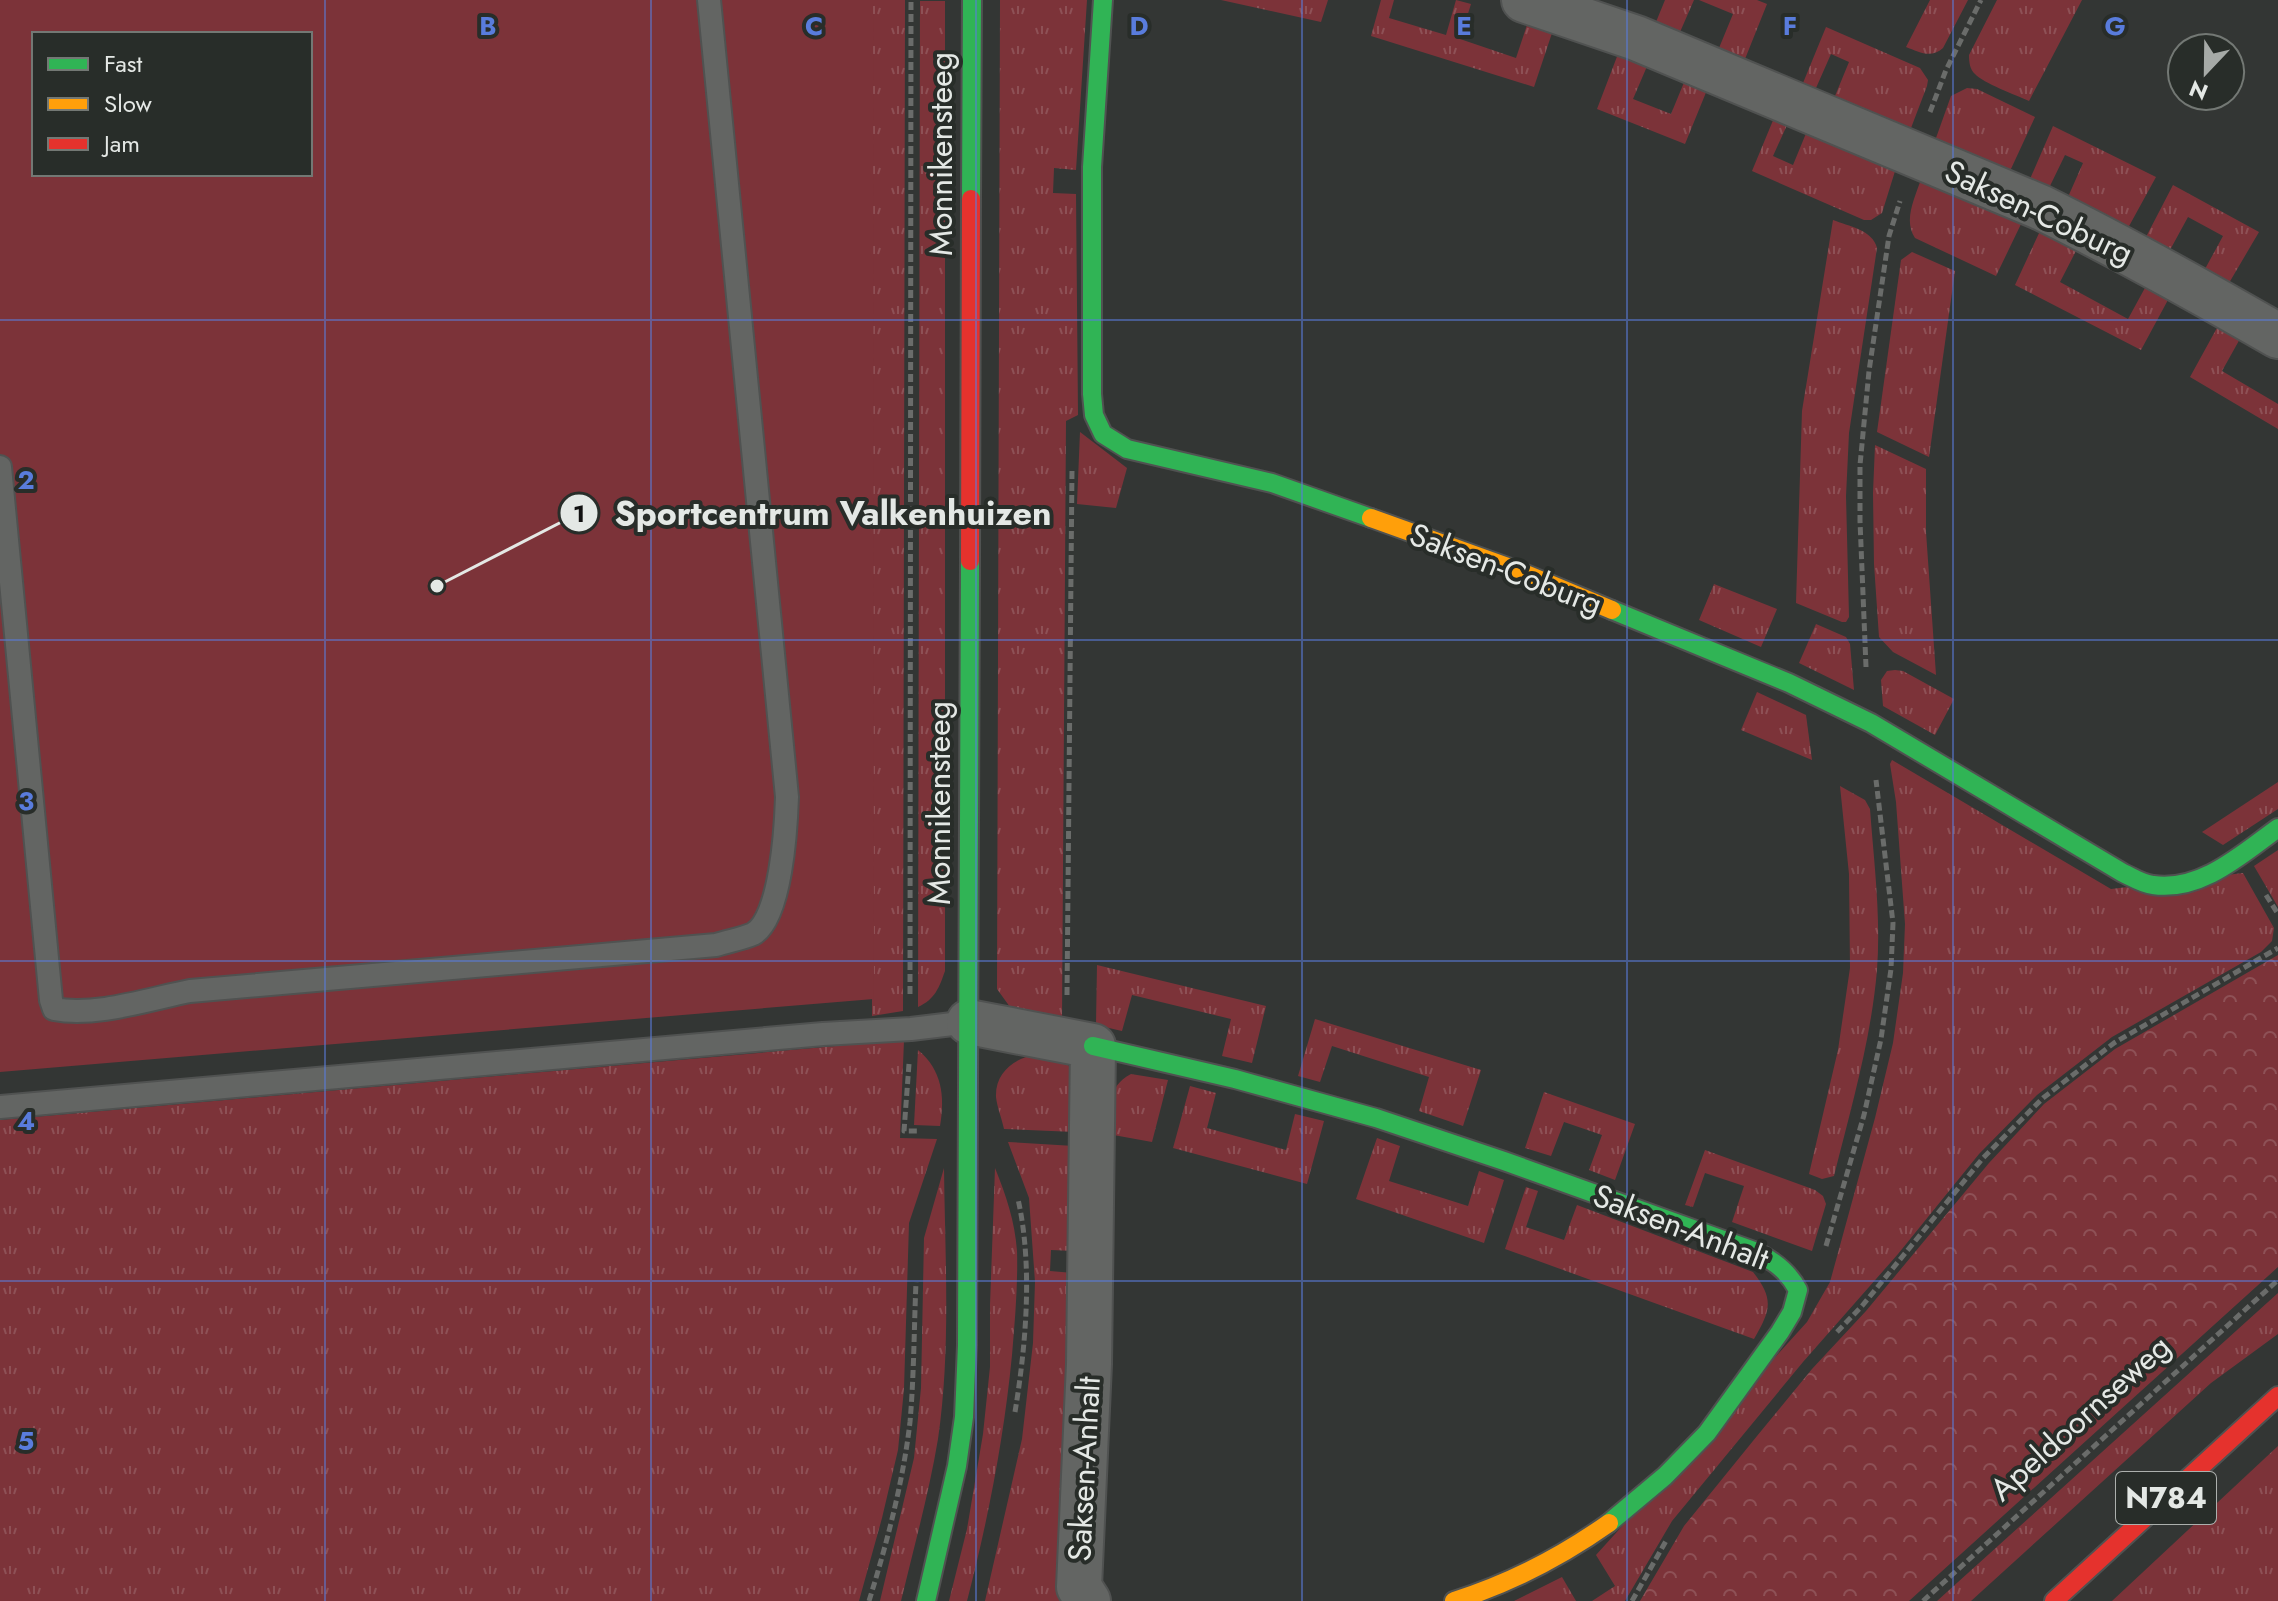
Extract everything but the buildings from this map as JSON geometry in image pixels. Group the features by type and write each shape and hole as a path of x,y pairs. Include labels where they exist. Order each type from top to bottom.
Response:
{"street":[{"name":"Monnikensteeg","path":"926,1601 957,1466 964,1417 969,1275 972,0"},
{"path":"1094,415 1092,167 1103,0"},
{"name":"Saksen-Coburg","path":"1524,0 1636,38 2040,207 2205,293 2278,336"},
{"name":"Saksen-Coburg","path":"1094,415 1103,434 1127,449 1272,483 1442,543 1516,570 1789,683 1871,723 2123,873 2150,885 2180,886 2204,878 2278,828"},
{"name":"Saksen-Anhalt","path":"969,1022 1179,1064 1317,1101 1467,1148 1754,1251 1782,1266 1798,1290 1792,1314 1691,1450 1615,1519 1549,1564 1512,1581 1454,1601"},
{"name":"Saksen-Anhalt","path":"1080,1043 1089,1364 1079,1587 1088,1601"},
{"name":"N784","path":"2054,1601 2278,1396"}],"lane":[{"path":"0,467 49,985 54,1009 67,1011 139,1004 190,991 716,945 755,933 769,915 785,844 787,797 709,0"},
{"path":"0,1107 969,1022"}],"path":[{"name":"Monnikensteeg","path":"904,1131 911,1029 911,0"},
{"path":"1798,1290 1823,1255 1842,1193 1881,1039 1891,969 1893,923 1863,625 1860,465 1869,371 1889,236 1914,154 1946,70 1981,0"},
{"path":"1080,1043 1072,431 1094,415"},
{"path":"1829,1341 1862,1306 1983,1158 2043,1098 2114,1043 2278,948"},
{"path":"869,1601 906,1454 916,1276"},
{"name":"Apeldoornseweg","path":"1923,1601 2278,1280"},
{"path":"1632,1601 1669,1536"}],"green space":[{"path":"0,0 873,0 874,999 0,1072"},
{"path":"870,0 905,0 903,1011 872,1016 873,445"},
{"path":"1000,0 1087,0 1076,170 1054,168 1053,193 1076,194 1078,415 1066,421 1062,1019 1010,1007 997,989"},
{"path":"1221,0 1328,0 1321,22"},
{"path":"1381,0 1394,0 1389,18 1446,35 1456,0 1471,4 1460,39 1516,58 1528,22 1553,30 1534,87 1371,36"},
{"path":"1665,0 1694,0 1680,32 1656,22"},
{"path":"1699,0 1757,0 1767,4 1745,59 1719,48 1733,14"},
{"path":"1930,0 1968,0 1943,48 1929,54 1906,47"},
{"path":"1997,0 2082,0 2029,101 1985,81 1970,66 1969,55"},
{"path":"920,1 945,1 945,971 936,992 918,1007"},
{"path":"1826,27 1920,68 1928,80 1911,128 1835,96 1849,62 1831,54 1816,88 1803,83"},
{"path":"1618,54 1648,64 1633,99 1671,114 1685,80 1707,90 1685,144 1597,109"},
{"path":"1967,88 1977,89 2035,117 2010,171 1936,138 1951,96"},
{"path":"1774,118 1788,123 1773,156 1793,165 1807,131 1896,168 1882,213 1871,220 1864,220 1752,171"},
{"path":"2053,126 2156,177 2128,228 2068,197 2083,163 2065,155 2049,188 2030,179"},
{"path":"1921,179 2022,222 1996,276 1915,238 1910,216"},
{"path":"2173,185 2259,232 2229,283 2205,269 2223,236 2188,217 2170,250 2146,237"},
{"path":"1833,220 1865,233 1877,248 1849,433 1846,496 1849,617 1846,622 1796,603 1802,411"},
{"path":"2040,231 2077,249 2060,282 2128,319 2146,286 2169,298 2141,350 2015,285"},
{"path":"1912,252 1955,271 1929,457 1877,432 1901,260"},
{"path":"2218,326 2241,337 2222,371 2278,404 2278,429 2190,377"},
{"path":"1080,432 1127,468 1116,508 1077,504"},
{"path":"1875,445 1926,469 1926,532 1936,675 1893,652 1879,637 1874,564"},
{"path":"1714,584 1777,609 1761,647 1699,620"},
{"path":"1816,624 1846,637 1850,644 1854,690 1799,663"},
{"path":"1887,671 1903,671 1954,699 1935,735 1883,706 1881,680"},
{"path":"1757,692 1806,715 1812,760 1741,730"},
{"path":"1892,760 2111,889 2243,873 2274,928 2272,941 2261,952 2112,1037 2037,1095 1979,1154 1672,1521 1625,1601 1592,1601 1615,1586 1596,1555 1807,1322 1830,1282 1893,1043 1903,973 1905,924"},
{"path":"2278,782 2278,809 2223,845 2202,832"},
{"path":"1840,786 1865,800 1870,809 1878,950 1870,1022 1853,1099 1834,1176 1822,1179 1809,1174 1838,1050 1850,968 1849,874"},
{"path":"2278,850 2278,907 2254,866"},
{"path":"2278,955 2278,1267 1909,1601 1640,1601 1684,1526 1757,1436 1989,1163 2044,1104 2115,1049"},
{"path":"1097,965 1266,1006 1252,1063 1222,1056 1231,1019 1132,995 1122,1031 1096,1025"},
{"path":"1315,1019 1481,1070 1463,1126 1419,1111 1429,1077 1332,1046 1320,1082 1298,1076"},
{"path":"904,1040 900,1138 937,1139 909,1223 904,1389 898,1450 859,1601 0,1601 0,1120"},
{"path":"918,1050 932,1066 940,1084 940,1126 914,1125"},
{"path":"1037,1054 1065,1061 1071,1069 1075,1132 1004,1129 996,1097 999,1080 1014,1063"},
{"path":"1131,1074 1168,1080 1152,1142 1108,1134 1114,1092 1117,1085"},
{"path":"1190,1086 1216,1093 1207,1128 1286,1150 1295,1114 1324,1121 1307,1184 1173,1148"},
{"path":"1544,1092 1635,1124 1615,1180 1589,1170 1602,1135 1564,1122 1551,1156 1525,1148"},
{"path":"1377,1138 1400,1146 1389,1181 1468,1206 1479,1171 1504,1180 1484,1243 1356,1199"},
{"path":"1008,1142 1074,1146 1074,1251 1051,1250 1050,1271 1073,1273 1062,1601 985,1601 1022,1439 1033,1343 1035,1282 1029,1198"},
{"path":"1705,1150 1815,1190 1823,1196 1826,1204 1812,1251 1732,1222 1744,1186 1705,1173 1693,1207 1685,1205"},
{"path":"944,1168 946,1338 938,1439 901,1601 880,1601 914,1458 921,1388 924,1238"},
{"path":"995,1168 1009,1209 1017,1251 1012,1355 994,1479 967,1601 949,1601 967,1529 983,1434 990,1367"},
{"path":"1526,1187 1538,1191 1526,1227 1564,1240 1577,1205 1753,1272 1765,1290 1768,1306 1754,1339 1505,1249"},
{"path":"2278,1293 2278,1334 2211,1383 1971,1601 1937,1601"},
{"path":"2278,1446 2278,1601 2112,1601"},
{"path":"1562,1577 1576,1601 1514,1601"}],"traffic: fast":[{"path":"971,199 972,0"},
{"path":"1103,0 1092,167 1092,394 1094,415 1103,434 1127,449 1272,483 1371,518"},
{"path":"926,1601 957,1466 964,1417 967,1345 970,561"},
{"path":"1612,610 1789,683 1871,723 2123,873 2145,883 2171,886 2204,877 2278,828"},
{"path":"1093,1046 1235,1079 1376,1118 1754,1251 1790,1277 1798,1290 1792,1312 1707,1433 1665,1476 1609,1523"}],"traffic: slow":[{"path":"1371,518 1516,570 1612,610"},
{"path":"1454,1601 1535,1568 1609,1523"}],"traffic: jam":[{"path":"970,561 971,199"},
{"path":"2054,1601 2278,1396"}],"place":[{"name":"Sportcentrum Valkenhuizen","path":"437,586"}]}
